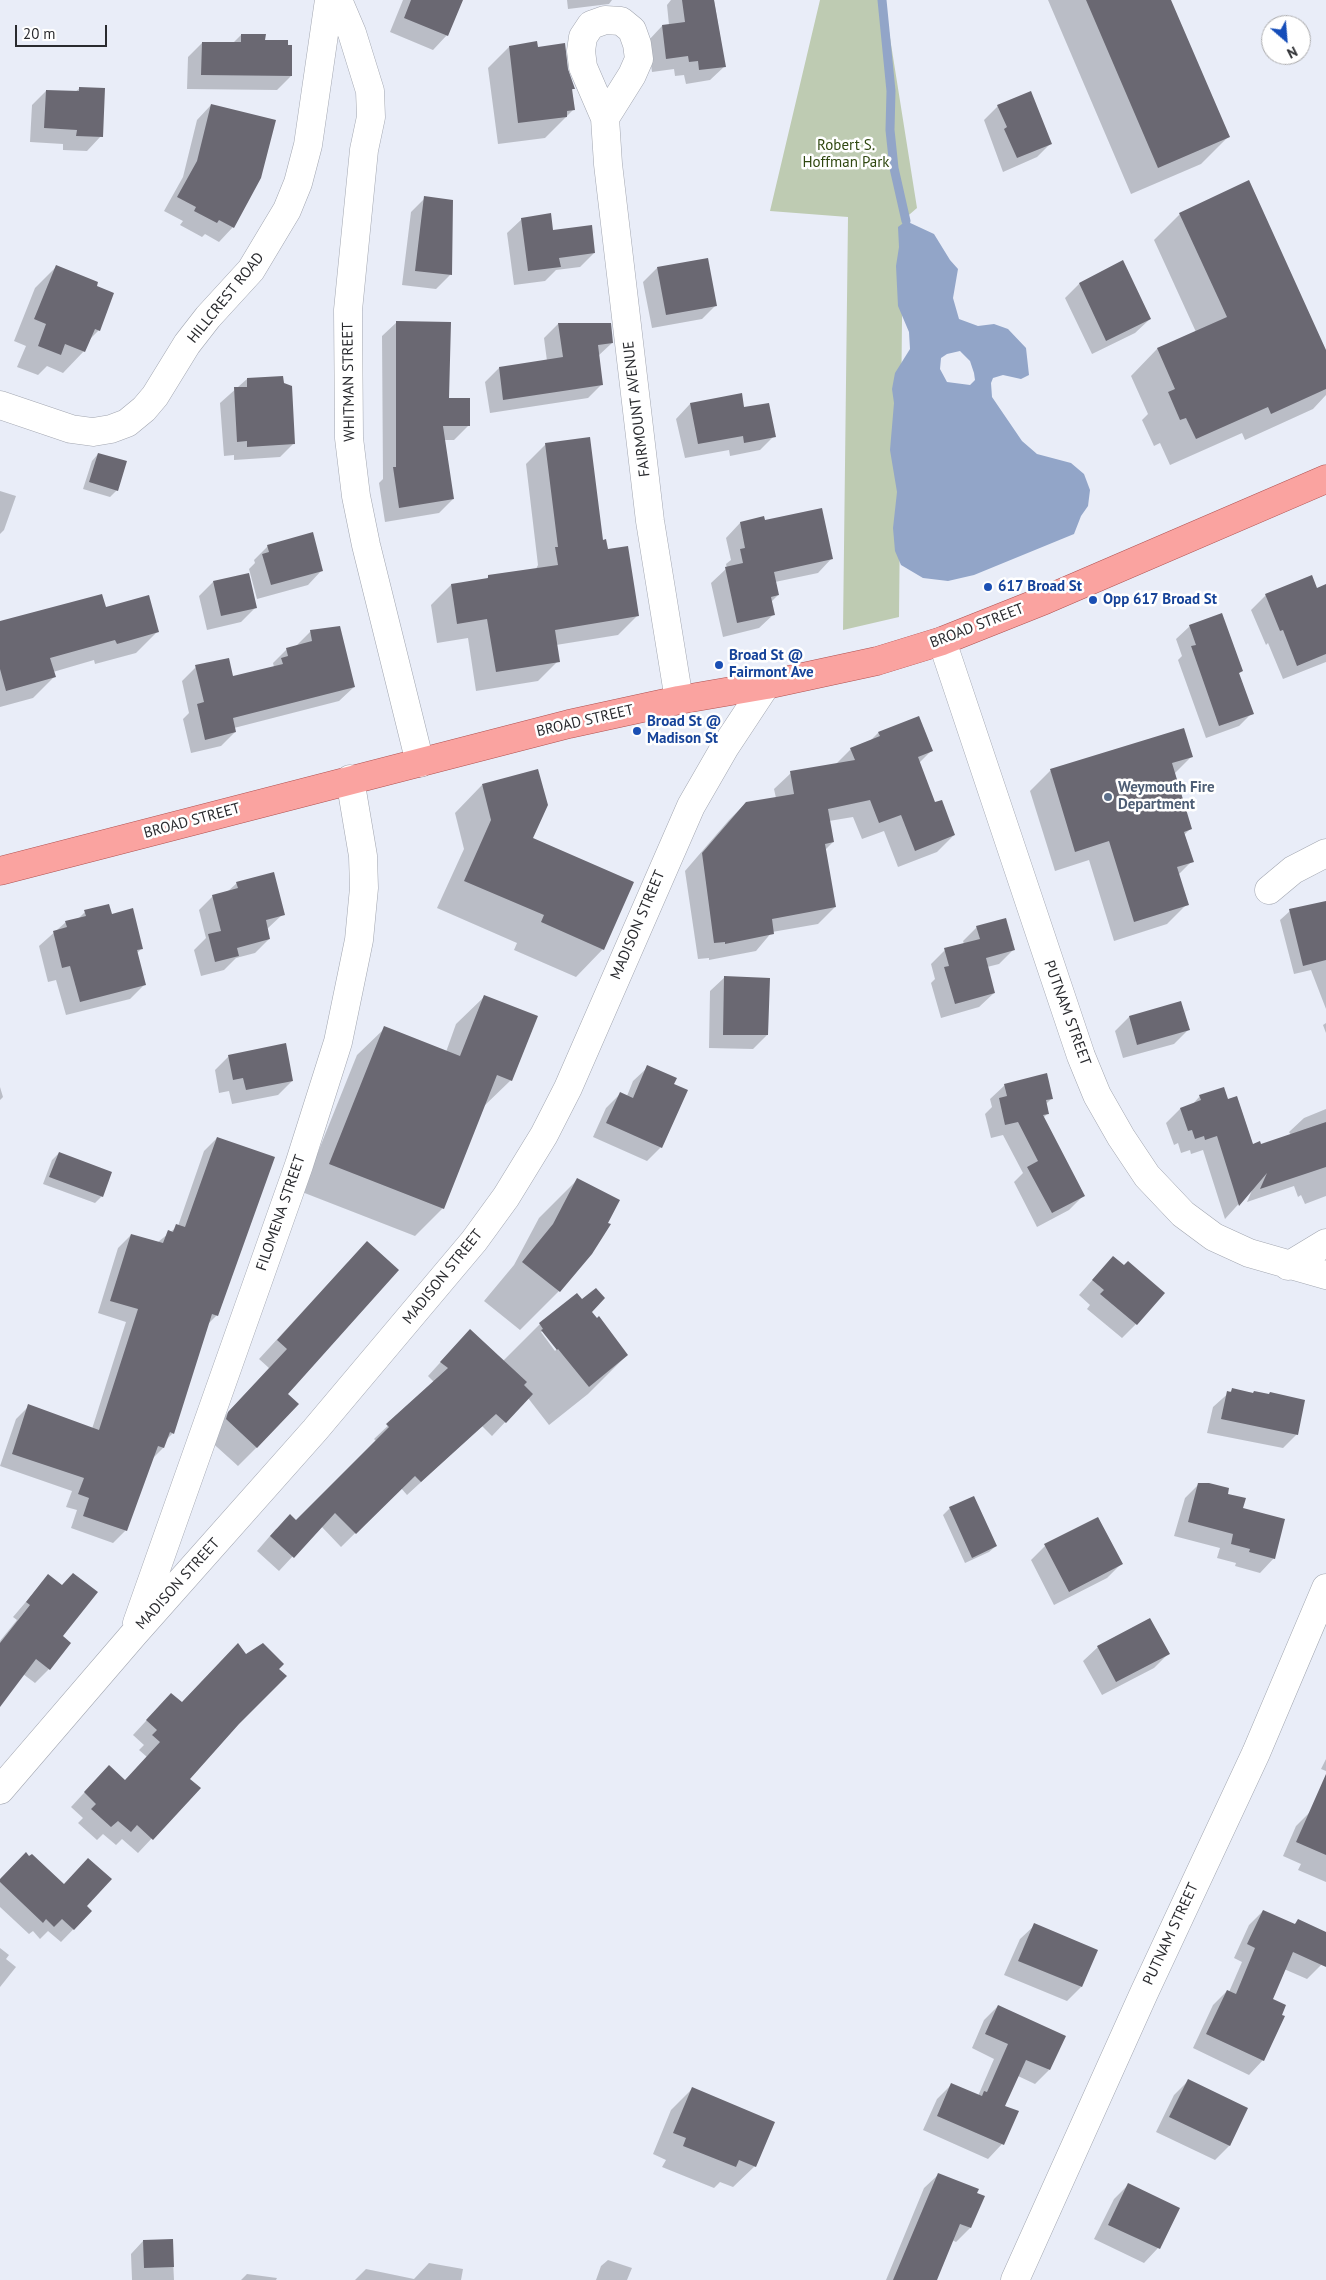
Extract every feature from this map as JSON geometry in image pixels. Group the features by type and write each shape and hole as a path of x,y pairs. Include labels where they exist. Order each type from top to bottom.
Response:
{"main road":[{"name":"BROAD STREET","path":"0,871 350,779 420,763 569,724 877,661 942,641 1045,600 1326,478"}],"street":[{"name":"HILLCREST ROAD","path":"0,404 71,429 93,432 111,429 127,423 144,409 187,344 208,317 251,270 287,210 298,183 308,145 330,0"},
{"name":"WHITMAN STREET","path":"338,0 352,33 370,91 371,117 364,150 348,310 349,438 356,496 366,545 420,763"},
{"name":"FAIRMOUNT AVENUE","path":"604,118 650,521 679,700"},
{"name":"PUTNAM STREET","path":"942,641 1059,993 1097,1094 1121,1137 1147,1176 1183,1214 1214,1237 1249,1253 1288,1266 1326,1275"},
{"name":"MADISON STREET","path":"0,1790 134,1634 315,1430 474,1241 513,1185 544,1135 568,1088 691,806 725,747 766,685"},
{"name":"FILOMENA STREET","path":"134,1634 296,1174 338,1042 359,940 364,888 363,856 350,779"},
{"path":"1270,890 1293,870 1326,853"},
{"path":"1288,1266 1326,1243"},
{"name":"PUTNAM STREET","path":"1015,2280 1140,2002 1256,1753 1326,1588"}],"green space":[{"name":"Robert S. Hoffman Park","path":"820,0 884,0 917,208 903,220 899,617 843,630 848,217 770,211"}],"water":[{"path":"906,221 934,234 950,260 958,269 953,298 959,319 978,326 994,324 1008,329 1026,348 1029,375 1021,379 1003,375 993,378 991,383 992,397 1022,441 1037,454 1071,463 1084,474 1090,490 1088,506 1081,516 1074,534 974,575 948,581 923,578 901,565 895,551 893,528 897,492 890,450 894,403 892,389 895,373 910,349 909,332 898,306 896,266 899,247 898,227","holes":["960,351 970,361 975,380 970,385 947,382 940,369 941,358 947,354"]}],"building":[{"path":"411,0 463,0 448,36 404,18"},
{"path":"682,0 714,0 726,67 699,70 698,61 689,62 688,56 666,59 662,25 685,22"},
{"path":"1086,0 1171,0 1230,137 1158,168"},
{"path":"241,34 266,34 265,40 288,40 288,45 292,45 292,76 201,75 202,42 241,42"},
{"path":"537,41 538,47 565,43 568,69 575,89 572,89 575,110 567,111 567,117 518,123 509,46"},
{"path":"79,87 105,88 103,137 76,136 77,130 44,128 46,90 79,91"},
{"path":"1031,91 1052,144 1017,158 1004,129 1007,127 997,105"},
{"path":"211,104 276,120 261,178 234,228 219,220 217,223 194,211 196,207 177,197 197,161"},
{"path":"1249,180 1326,350 1326,389 1271,414 1268,407 1196,439 1186,418 1180,420 1168,392 1175,389 1157,348 1227,317 1179,213"},
{"path":"424,196 453,200 452,275 415,271"},
{"path":"551,213 553,230 592,225 595,253 559,258 561,267 528,271 521,218"},
{"path":"708,258 717,306 666,315 657,267"},
{"path":"1123,260 1151,319 1106,341 1079,283"},
{"path":"56,265 98,282 97,286 114,293 100,331 95,329 85,352 65,344 61,355 38,346 46,324 34,319"},
{"path":"396,321 451,322 449,398 470,398 470,426 443,426 454,499 399,508 393,467 396,467"},
{"path":"558,323 611,323 613,343 598,345 603,385 503,400 499,367 563,357"},
{"path":"283,376 284,383 292,386 295,444 247,447 247,441 237,442 234,387 247,387 247,378"},
{"path":"742,393 744,407 769,403 776,437 744,443 743,436 698,444 690,403"},
{"path":"590,437 603,540 606,539 608,549 628,546 639,616 555,630 560,662 496,672 487,619 457,624 451,584 488,578 488,575 558,565 555,547 558,547 545,443"},
{"path":"98,453 127,461 118,491 89,482"},
{"path":"822,508 833,559 774,572 779,595 771,597 775,615 737,623 725,567 743,563 740,549 745,548 740,522 764,516 765,520"},
{"path":"313,532 323,571 271,585 262,554 269,552 267,545"},
{"path":"249,573 257,608 221,616 213,581"},
{"path":"1312,575 1317,588 1326,584 1326,654 1297,666 1283,630 1280,631 1265,594"},
{"path":"102,594 106,607 149,595 159,632 117,644 115,640 50,658 56,677 6,691 0,669 0,621"},
{"path":"1222,613 1243,671 1239,673 1254,714 1219,726 1191,646 1196,645 1189,625"},
{"path":"340,626 355,687 233,718 236,732 205,740 197,704 204,702 195,665 229,658 233,676 283,664 281,658 288,656 286,648 312,641 310,630"},
{"path":"919,716 933,751 918,757 935,802 942,800 955,835 915,851 901,815 879,823 870,800 828,809 834,842 825,844 836,907 772,919 774,934 725,944 725,942 714,943 702,853 746,802 794,794 790,771 855,760 850,748 880,736 878,732"},
{"path":"1184,728 1193,757 1172,763 1192,829 1184,832 1194,862 1177,867 1189,905 1134,922 1109,841 1075,852 1050,769"},
{"path":"538,769 548,805 533,838 634,882 604,950 541,922 544,915 464,881 491,820 482,784"},
{"path":"274,872 285,915 266,920 270,939 237,948 239,956 215,962 208,934 221,931 212,895 238,888 236,882"},
{"path":"1326,901 1326,960 1303,966 1289,909"},
{"path":"109,904 112,914 133,908 143,949 137,950 146,985 80,1002 70,966 62,968 53,931 67,927 65,921 86,916 84,910"},
{"path":"1006,918 1015,950 986,958 995,993 955,1004 944,967 949,966 944,948 980,939 976,926"},
{"path":"724,976 770,978 768,1035 723,1035"},
{"path":"484,995 538,1016 512,1081 497,1075 444,1209 329,1164 384,1026 460,1056"},
{"path":"1181,1001 1190,1030 1137,1045 1129,1016"},
{"path":"286,1043 293,1081 246,1090 243,1078 233,1080 228,1055"},
{"path":"647,1065 677,1078 674,1084 688,1090 662,1148 606,1123 620,1092 633,1098"},
{"path":"1047,1073 1053,1099 1046,1100 1049,1114 1043,1115 1085,1196 1052,1213 1027,1167 1038,1161 1018,1122 1005,1125 999,1098 1007,1096 1004,1084"},
{"path":"1224,1087 1228,1099 1237,1096 1253,1144 1260,1141 1261,1144 1326,1122 1326,1167 1260,1189 1267,1173 1239,1206 1217,1136 1205,1140 1204,1136 1195,1139 1192,1130 1188,1131 1180,1108 1201,1100 1199,1095"},
{"path":"217,1137 275,1157 218,1316 212,1314 174,1434 170,1432 164,1448 158,1446 127,1531 83,1516 89,1498 78,1494 84,1478 12,1454 28,1404 99,1430 138,1309 110,1301 131,1234 163,1243 168,1230 173,1232 176,1224 185,1227"},
{"path":"59,1152 112,1172 103,1197 49,1177"},
{"path":"577,1178 620,1200 608,1223 611,1224 592,1254 560,1292 522,1262 553,1224"},
{"path":"367,1241 399,1270 288,1394 299,1404 257,1448 226,1419 228,1412 287,1349 277,1340"},
{"path":"1113,1256 1124,1265 1128,1261 1165,1293 1137,1325 1100,1294 1104,1290 1092,1280"},
{"path":"596,1288 605,1298 592,1312 597,1318 599,1316 628,1355 589,1387 541,1330 543,1329 539,1323 577,1293 582,1299"},
{"path":"470,1329 527,1382 524,1385 533,1394 506,1423 496,1414 421,1482 415,1476 356,1534 335,1513 294,1558 270,1536 290,1514 296,1520 389,1427 386,1424 448,1368 440,1362"},
{"path":"1232,1388 1253,1393 1254,1391 1269,1394 1270,1392 1305,1400 1298,1435 1221,1419 1227,1391 1231,1392"},
{"path":"1198,1483 1209,1483 1229,1488 1228,1494 1246,1498 1243,1508 1285,1519 1275,1559 1249,1552 1250,1549 1231,1544 1233,1534 1188,1522"},
{"path":"974,1496 997,1546 972,1558 949,1507"},
{"path":"1098,1517 1123,1564 1069,1592 1044,1544"},
{"path":"73,1573 98,1592 63,1636 71,1643 50,1670 36,1659 0,1707 0,1643 30,1605 26,1602 48,1574 62,1585"},
{"path":"1150,1618 1170,1654 1116,1682 1097,1646"},
{"path":"238,1643 246,1654 263,1643 284,1664 279,1669 287,1676 239,1724 190,1779 201,1788 153,1840 137,1825 131,1832 118,1821 111,1827 91,1809 96,1804 84,1792 109,1765 125,1780 160,1742 152,1735 157,1730 146,1720 171,1693 182,1702"},
{"path":"1326,1774 1326,1855 1296,1842"},
{"path":"26,1852 29,1856 32,1854 64,1884 88,1858 112,1879 87,1906 92,1911 74,1930 62,1919 54,1927 46,1919 43,1923 0,1882 0,1879"},
{"path":"1263,1910 1295,1924 1298,1919 1326,1932 1326,1967 1293,1952 1273,1999 1286,2005 1282,2015 1285,2016 1264,2061 1206,2034 1227,1990 1236,1994 1255,1948 1247,1944"},
{"path":"1034,1923 1098,1950 1082,1987 1018,1961"},
{"path":"998,2005 1066,2036 1050,2070 1026,2060 1005,2106 1019,2111 1004,2145 937,2116 951,2083 982,2096 984,2091 987,2092 1008,2044 985,2034"},
{"path":"1188,2079 1248,2108 1230,2146 1169,2117"},
{"path":"692,2087 775,2122 756,2167 739,2160 736,2167 683,2146 686,2138 673,2133"},
{"path":"938,2173 979,2189 977,2193 985,2196 971,2228 960,2224 937,2280 893,2280"},
{"path":"1128,2183 1180,2208 1160,2249 1108,2225"},
{"path":"173,2239 174,2267 144,2268 143,2240"}],"waterway":[{"path":"882,0 891,91 890,130 894,168 906,221"}],"place":[{"name":"617 Broad St","path":"988,587"},
{"name":"Opp 617 Broad St","path":"1093,600"},
{"name":"Broad St @ Fairmont Ave","path":"719,665"},
{"name":"Broad St @ Madison St","path":"637,731"},
{"name":"Weymouth Fire Department","path":"1108,797"}]}
